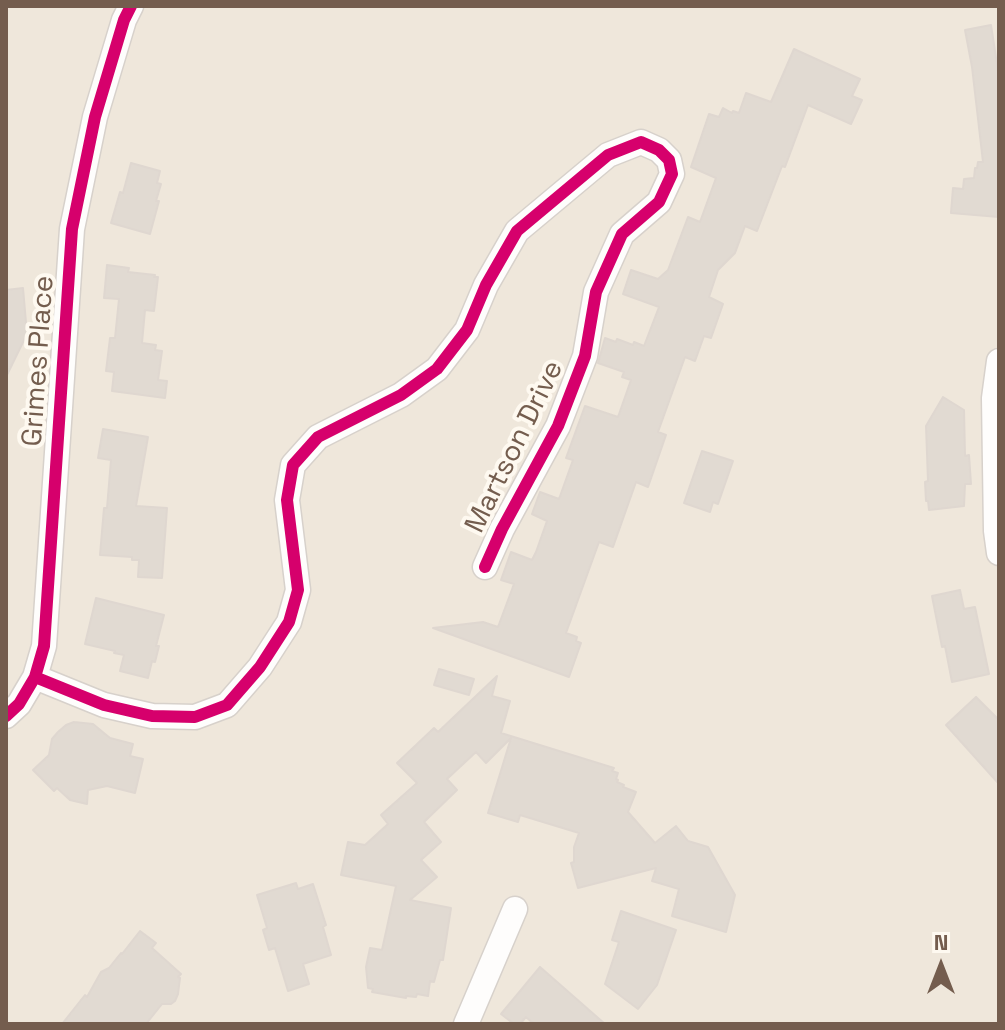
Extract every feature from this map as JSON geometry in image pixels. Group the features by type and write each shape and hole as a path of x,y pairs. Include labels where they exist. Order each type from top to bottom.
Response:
{"street":[{"name":"Grimes Place","path":"6,716 19,704 35,677 44,646 72,229 95,117 131,6"},
{"name":"Martson Drive","path":"35,677 104,705 152,716 195,717 227,705 260,667 289,622 298,590 287,500 293,465 318,437 401,395 437,369 467,330 486,285 517,231 608,155 641,142 659,150 669,160 672,174 659,202 622,234 596,292 585,356 558,426 485,567"},
{"path":"999,361 994,398 999,553"},
{"path":"466,1024 515,909"}],"shaded area":[{"path":"6,6 999,6 999,1024 6,1024"}],"building":[{"path":"991,25 999,77 999,217 951,213 953,188 963,189 964,179 974,178 978,162 983,162 965,30"},
{"path":"794,49 860,79 852,96 862,100 851,124 808,105 757,231 745,226 735,253 718,270 709,297 723,304 711,338 704,336 695,361 685,357 658,432 666,435 648,487 636,482 613,547 599,542 566,633 577,637 576,641 581,643 569,677 433,628 483,622 498,627 514,584 501,580 511,552 532,560 547,521 532,514 540,492 559,499 573,460 566,458 585,406 618,417 631,380 622,377 624,372 598,363 605,338 644,346 659,307 623,294 631,270 658,279 668,270 688,217 700,222 716,178 691,167 709,114 719,117 723,108 739,113 746,93 771,102"},
{"path":"131,163 160,171 157,183 161,184 156,201 159,201 150,234 111,223"},
{"path":"107,265 158,277 154,311 145,310 142,343 156,345 155,350 162,351 158,380 167,381 165,398 112,391 114,372 106,371 110,338 115,338 119,299 104,298"},
{"path":"23,288 27,334 6,377 6,290"},
{"path":"943,397 964,410 965,456 969,455 971,484 965,484 964,506 929,510 925,482 928,481 926,426"},
{"path":"103,429 148,437 136,506 167,508 162,578 138,577 139,560 132,560 132,557 100,555 111,460 98,458"},
{"path":"702,451 733,461 718,504 713,502 710,512 684,503"},
{"path":"960,590 964,609 975,607 989,674 952,682 932,596"},
{"path":"96,598 164,615 155,662 152,661 148,678 120,671 124,655 85,644"},
{"path":"439,669 474,679 469,695 434,685"},
{"path":"497,676 492,696 510,701 501,733 614,768 612,771 618,773 617,782 636,792 628,812 655,843 676,826 688,841 708,847 735,895 726,932 672,916 679,889 652,881 656,868 578,888 571,863 574,862 574,847 579,833 520,815 518,822 488,813 511,738 486,763 476,752 447,779 457,790 424,822 441,842 421,860 437,877 410,900 451,908 443,960 440,960 434,982 430,981 428,996 417,994 416,997 406,998 372,992 373,989 368,988 366,967 370,948 382,950 396,886 341,875 348,842 365,845 388,824 381,815 417,783 397,763 434,728 438,732"},
{"path":"976,697 999,720 999,784 946,725"},
{"path":"74,722 93,724 110,738 133,744 130,756 143,759 135,793 107,786 88,790 87,804 70,800 57,788 54,791 33,770 49,755 52,739 66,725"},
{"path":"296,883 298,889 313,884 326,925 323,927 331,955 303,964 309,984 288,991 275,948 269,950 263,930 267,928 257,895"},
{"path":"621,911 676,930 657,985 638,1009 605,984 619,942 612,940"},
{"path":"140,931 156,943 152,948 181,974 175,1001 162,1004 146,1024 62,1024 85,995 87,997 101,972 109,968"},
{"path":"540,967 605,1024 534,1024 526,1017 520,1024 514,1024 501,1014"}],"cycle path":[{"path":"6,716 19,704 35,677 44,646 72,229 95,117 131,6"},
{"path":"35,677 104,705 152,716 195,717 227,705 260,667 289,622 298,590 287,500 293,465 318,437 401,395 437,369 467,330 486,285 517,231 608,155 641,142 659,150 669,160 672,174 659,202 622,234 596,292 585,356 558,426 485,567"}]}
